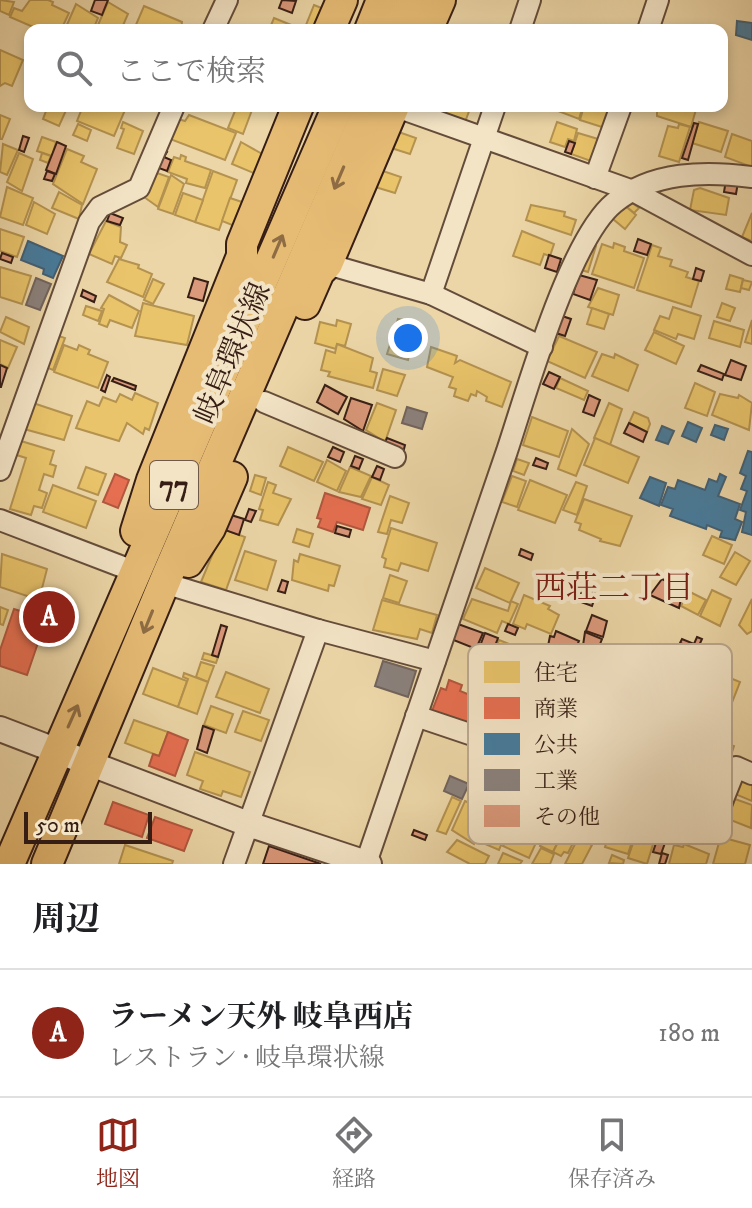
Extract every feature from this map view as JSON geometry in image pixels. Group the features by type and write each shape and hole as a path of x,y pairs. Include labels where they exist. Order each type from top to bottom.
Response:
{"main road":[{"path":"332,24 342,0"},
{"path":"372,24 382,0"},
{"path":"403,24 413,0"},
{"path":"430,24 440,0"},
{"path":"296,112 148,491 135,534 153,571 187,564 210,528 319,272 327,264 388,112"},
{"name":"岐阜環状線","path":"47,864 89,765 153,571 336,112"},
{"name":"岐阜環状線","path":"9,864 57,753 153,571 367,112"}],"street":[{"path":"216,24 227,0"},
{"path":"522,24 530,0"},
{"path":"650,24 658,0"},
{"path":"0,470 89,222 100,207 139,188 171,112"},
{"path":"407,112 633,191 752,255"},
{"path":"431,294 493,112"},
{"path":"595,178 619,112"},
{"path":"0,729 248,824 367,863 542,347 583,242 597,220 615,202 668,177 714,172 752,177"},
{"path":"327,264 431,294 542,347"},
{"path":"264,402 395,457"},
{"path":"0,520 318,630 435,661"},
{"path":"234,864 318,630"},
{"path":"416,716 468,734"},
{"path":"732,777 736,767 752,774"}],"building: 住宅":[{"path":"0,0 14,2 9,15 0,11"},
{"path":"30,0 48,0 69,13 64,24 26,24 10,17 14,8 22,11"},
{"path":"108,2 128,14 124,24 98,24"},
{"path":"76,4 98,18 96,24 67,24"},
{"path":"314,5 329,11 324,24 306,24"},
{"path":"144,6 182,22 182,24 136,24"},
{"path":"274,18 289,24 272,24"},
{"path":"0,50 23,60 12,86 5,83 0,86"},
{"path":"46,112 65,112 59,126 43,119"},
{"path":"81,112 124,112 114,136 77,121"},
{"path":"235,112 251,112 243,134 228,128"},
{"path":"438,112 469,112 465,122"},
{"path":"561,112 581,112 579,119"},
{"path":"582,112 609,112 605,128 580,120"},
{"path":"657,112 695,112 691,127 657,116"},
{"path":"0,115 10,119 2,139 0,139"},
{"path":"189,115 236,133 225,160 170,139 178,119 185,121"},
{"path":"123,122 143,131 134,154 117,148 124,129 121,128"},
{"path":"557,122 577,129 574,141 568,139 565,147 550,142"},
{"path":"699,122 728,131 721,152 692,143"},
{"path":"78,124 91,130 87,141 73,135"},
{"path":"679,124 690,127 679,162 659,156 668,126 678,128"},
{"path":"393,130 416,138 410,154 388,147"},
{"path":"578,133 598,139 591,161 571,154"},
{"path":"732,134 752,141 752,167 725,157"},
{"path":"42,137 56,142 52,156 37,151"},
{"path":"241,142 264,155 256,174 232,164"},
{"path":"3,144 18,150 7,175 0,172"},
{"path":"67,149 84,156 81,162 97,169 83,204 53,184"},
{"path":"19,153 33,159 22,191 7,182"},
{"path":"42,153 51,156 48,163 40,160"},
{"path":"181,155 186,157 185,161 211,170 205,188 186,183 187,179 168,172 174,157 180,159"},
{"path":"377,169 401,177 395,193 372,186"},
{"path":"213,171 237,180 219,230 195,222"},
{"path":"154,172 169,177 158,207 144,197"},
{"path":"171,175 184,184 173,214 158,209"},
{"path":"7,187 33,198 23,225 0,217"},
{"path":"700,188 729,198 726,215 690,210 694,190"},
{"path":"59,192 82,205 79,219 52,208"},
{"path":"183,193 203,200 195,222 175,215"},
{"path":"230,198 245,203 237,227 222,221"},
{"path":"34,202 55,214 47,234 26,225"},
{"path":"631,202 639,208 634,213 627,207"},
{"path":"531,205 565,212 564,216 576,220 571,235 526,220"},
{"path":"624,205 636,215 625,229 613,219"},
{"path":"752,213 752,241 742,237"},
{"path":"106,221 121,227 120,242 127,245 121,258 115,256 112,264 89,254"},
{"path":"0,229 24,237 17,257 0,251"},
{"path":"522,231 554,244 550,256 544,254 540,265 513,256"},
{"path":"589,243 596,246 588,272 578,269"},
{"path":"614,243 625,247 624,251 644,258 634,288 592,274 602,244 613,248"},
{"path":"652,245 661,248 658,256 672,260 670,266 688,272 686,277 699,281 691,307 637,290"},
{"path":"119,259 139,265 138,268 152,274 143,297 107,282"},
{"path":"0,267 31,276 22,304 0,297"},
{"path":"730,275 743,279 740,292 726,289"},
{"path":"153,279 164,284 153,304 144,300"},
{"path":"743,280 752,282 749,290 741,288"},
{"path":"598,288 619,295 613,315 588,307"},
{"path":"109,295 139,311 132,328 110,320 107,327 99,324 104,309 101,308"},
{"path":"143,303 194,316 187,345 135,336"},
{"path":"722,303 735,308 730,321 717,317"},
{"path":"86,306 102,311 98,321 83,315"},
{"path":"673,307 701,316 694,339 678,334 676,339 654,330 660,316 669,319"},
{"path":"592,308 609,314 604,329 587,324"},
{"path":"6,317 29,327 24,344 0,332"},
{"path":"398,319 416,322 408,360 387,354"},
{"path":"337,320 351,324 345,346 337,344 336,349 315,343 320,322 336,326"},
{"path":"752,320 752,344 745,342"},
{"path":"714,321 744,330 740,347 709,338"},
{"path":"654,332 684,346 676,364 645,350"},
{"path":"50,333 65,338 53,370 38,364"},
{"path":"559,336 597,352 585,378 547,361"},
{"path":"0,340 17,347 8,368 0,364"},
{"path":"337,344 373,358 370,371 377,373 373,388 328,376 330,372 321,370 326,350 335,353"},
{"path":"64,345 77,350 79,345 90,350 88,354 108,362 98,388 54,372"},
{"path":"431,347 457,356 455,363 460,360 511,382 502,407 486,401 487,397 477,391 476,396 471,394 468,401 454,396 456,389 449,387 453,377 427,367"},
{"path":"602,354 614,358 615,354 638,365 628,391 592,376"},
{"path":"383,369 405,375 397,396 377,390"},
{"path":"560,378 588,391 584,400 556,388"},
{"path":"695,383 715,392 707,416 685,408"},
{"path":"135,393 158,403 149,430 145,428 143,434 127,423 119,441 76,428 87,401 99,406 103,397 116,402 120,394 132,400"},
{"path":"720,394 738,398 739,395 752,403 749,430 712,415"},
{"path":"33,403 72,416 64,440 24,429"},
{"path":"377,403 396,410 385,442 366,430"},
{"path":"609,403 622,409 610,445 594,438"},
{"path":"634,412 648,418 650,424 647,432 629,423"},
{"path":"532,417 568,431 559,457 523,445"},
{"path":"572,429 589,444 576,476 558,469"},
{"path":"11,438 54,451 50,464 56,466 53,477 44,474 39,490 47,493 42,508 34,506 31,515 10,509 26,458 7,452"},
{"path":"595,438 639,457 628,483 584,465"},
{"path":"288,447 323,462 314,481 280,466"},
{"path":"517,459 529,463 524,475 513,471"},
{"path":"327,460 346,471 337,491 317,482"},
{"path":"86,467 106,474 98,495 78,488"},
{"path":"350,467 371,476 361,497 339,492"},
{"path":"255,475 266,478 261,495 250,491"},
{"path":"512,476 526,481 517,507 502,502"},
{"path":"372,477 389,485 381,505 362,499"},
{"path":"530,480 567,495 555,523 518,510"},
{"path":"268,482 276,485 273,493 291,499 278,525 260,520 263,510 259,509"},
{"path":"576,482 587,486 577,515 563,510"},
{"path":"53,485 96,501 86,528 43,512"},
{"path":"390,496 409,503 402,523 391,520 387,534 378,532"},
{"path":"584,499 632,516 620,546 600,541 579,530 581,524 575,522"},
{"path":"391,528 437,543 428,571 401,563 398,571 384,567 386,559 382,557"},
{"path":"223,529 245,537 226,590 201,582"},
{"path":"297,529 313,534 309,547 293,542"},
{"path":"712,536 732,545 724,564 703,555"},
{"path":"245,551 276,561 267,590 235,580"},
{"path":"735,552 750,561 736,585 720,577"},
{"path":"2,554 47,569 39,600 0,587"},
{"path":"300,554 340,566 334,586 329,585 328,591 292,580 294,560 298,562"},
{"path":"485,568 519,583 510,603 476,588"},
{"path":"390,575 407,581 399,603 383,598"},
{"path":"712,590 731,599 720,626 700,616"},
{"path":"688,591 706,600 698,615 681,606"},
{"path":"524,595 550,606 548,609 559,615 551,634 527,624 525,629 513,624"},
{"path":"472,599 508,611 511,601 518,604 509,624 502,621 497,633 463,619"},
{"path":"752,599 752,631 747,634 739,625"},
{"path":"382,600 437,615 432,633 420,629 417,639 373,630"},
{"path":"0,607 8,610 3,625 0,624"},
{"path":"204,653 218,657 216,663 202,659"},
{"path":"201,662 214,666 208,682 196,677"},
{"path":"153,668 187,681 178,707 143,694"},
{"path":"226,672 269,689 260,713 216,697"},
{"path":"184,673 208,682 197,714 178,707 188,679 183,677"},
{"path":"732,679 740,682 732,702"},
{"path":"211,706 233,714 226,733 204,725"},
{"path":"243,711 269,720 261,741 235,732"},
{"path":"134,720 168,732 159,756 125,743"},
{"path":"195,752 250,772 241,797 223,791 221,796 200,789 203,781 187,775"},
{"path":"741,778 752,783 752,801 735,794"},
{"path":"452,797 461,801 446,834 437,831"},
{"path":"735,799 752,805 751,828 732,821"},
{"path":"465,801 468,802 468,840 452,830"},
{"path":"457,840 489,856 485,864 470,864 447,852"},
{"path":"732,840 750,845 745,864 713,864 719,844 732,844"},
{"path":"485,844 502,844 499,850"},
{"path":"504,844 535,844 529,858"},
{"path":"541,844 557,844 553,852"},
{"path":"557,844 572,844 568,853 564,852 561,856 553,852"},
{"path":"575,844 592,845 582,864 565,864"},
{"path":"606,844 631,844 628,854 605,847"},
{"path":"633,844 653,844 647,864 628,858"},
{"path":"684,844 709,854 706,864 669,864 674,845 683,847"},
{"path":"125,845 173,861 172,864 119,864"},
{"path":"541,848 554,854 550,864 532,864"},
{"path":"503,853 522,861 520,864 498,864"},
{"path":"612,855 624,860 623,864 609,863"}],"building: 商業":[{"path":"115,474 129,480 118,508 103,502"},
{"path":"325,493 370,508 363,530 337,522 333,532 318,527 321,519 317,518"},
{"path":"45,598 63,604 54,633 35,630"},
{"path":"14,609 32,615 27,633 40,637 27,675 0,666 0,650"},
{"path":"449,680 462,685 460,691 468,694 468,723 432,711 441,688 446,690"},
{"path":"168,732 188,740 175,776 149,766 153,754 159,756"},
{"path":"113,802 149,815 142,837 105,824"},
{"path":"155,817 192,830 184,851 147,838"}],"building: 公共":[{"path":"737,21 752,23 752,40 736,35"},
{"path":"28,241 63,256 53,278 43,274 44,269 21,260"},
{"path":"688,422 702,428 696,442 682,436"},
{"path":"715,425 728,429 724,440 711,435"},
{"path":"662,426 674,431 668,444 656,440"},
{"path":"748,451 752,452 752,535 742,532 746,512 740,510 747,491 741,489 746,476 740,473"},
{"path":"720,474 726,477 718,496 740,504 735,519 742,522 735,540 720,537 722,531 707,525 706,529 670,516 673,509 661,505 668,487 675,489 678,480 705,490 709,479 717,482"},
{"path":"650,477 666,483 659,506 640,498"}],"building: 工業":[{"path":"36,278 51,284 40,310 26,305"},
{"path":"407,407 427,413 422,429 402,423"},
{"path":"383,661 416,671 408,697 375,686"},
{"path":"450,776 468,784 462,799 444,791"}],"building: その他":[{"path":"95,0 108,0 102,15 91,11"},
{"path":"282,0 296,1 292,13 279,8"},
{"path":"694,123 698,124 688,160 682,158"},
{"path":"23,136 29,138 24,152 19,150"},
{"path":"569,141 575,143 571,154 565,152"},
{"path":"57,142 66,146 56,174 46,170"},
{"path":"163,150 167,152 164,157 171,160 167,171 156,167"},
{"path":"47,171 55,174 52,181 44,179"},
{"path":"726,180 738,182 736,194 724,192"},
{"path":"110,213 123,218 120,225 107,221"},
{"path":"638,239 651,244 647,255 634,251"},
{"path":"2,253 13,257 11,263 0,259"},
{"path":"549,255 561,259 557,272 545,268"},
{"path":"696,268 704,271 701,281 693,279"},
{"path":"579,275 597,280 590,300 573,294"},
{"path":"194,278 208,282 203,301 188,297"},
{"path":"83,290 96,296 94,302 81,296"},
{"path":"562,316 571,319 565,336 556,333"},
{"path":"731,360 746,366 741,380 725,375"},
{"path":"0,365 7,368 1,387 0,387"},
{"path":"701,365 724,374 722,380 698,371"},
{"path":"549,372 560,377 554,389 543,384"},
{"path":"107,375 110,377 105,392 101,390"},
{"path":"114,378 136,386 135,390 112,381"},
{"path":"325,385 347,397 338,414 317,402"},
{"path":"589,395 600,400 594,416 583,412"},
{"path":"351,398 372,405 363,431 344,419"},
{"path":"629,423 647,432 643,442 624,433"},
{"path":"387,438 405,445 403,453 383,447"},
{"path":"333,447 344,452 340,462 328,457"},
{"path":"355,456 363,459 359,469 351,466"},
{"path":"536,458 548,463 546,469 533,465"},
{"path":"377,466 384,469 380,480 372,477"},
{"path":"249,509 256,511 251,522 245,520"},
{"path":"231,515 244,519 239,535 225,530"},
{"path":"337,526 351,530 349,537 335,533"},
{"path":"521,549 533,554 531,560 519,555"},
{"path":"662,579 683,589 679,608 650,595"},
{"path":"282,580 288,582 285,593 278,591"},
{"path":"583,589 596,594 592,606 578,601"},
{"path":"592,615 607,621 603,637 586,631"},
{"path":"458,624 483,633 478,644 468,646 451,639"},
{"path":"508,624 518,628 515,635 505,631"},
{"path":"221,625 227,627 218,657 212,655"},
{"path":"556,631 579,641 578,644 548,644 550,636 554,637"},
{"path":"585,632 602,639 600,644 583,644"},
{"path":"485,633 498,638 496,644 481,644"},
{"path":"203,726 214,730 207,753 197,749"},
{"path":"414,830 427,835 425,840 412,835"},
{"path":"656,844 665,844 661,854 653,852"},
{"path":"269,846 321,864 263,864"},
{"path":"662,853 668,855 665,864 659,864"}],"place":[{"name":"ラーメン天外 岐阜西店","path":"49,617"}],"district":[{"name":"西荘二丁目","path":"614,587"}]}
